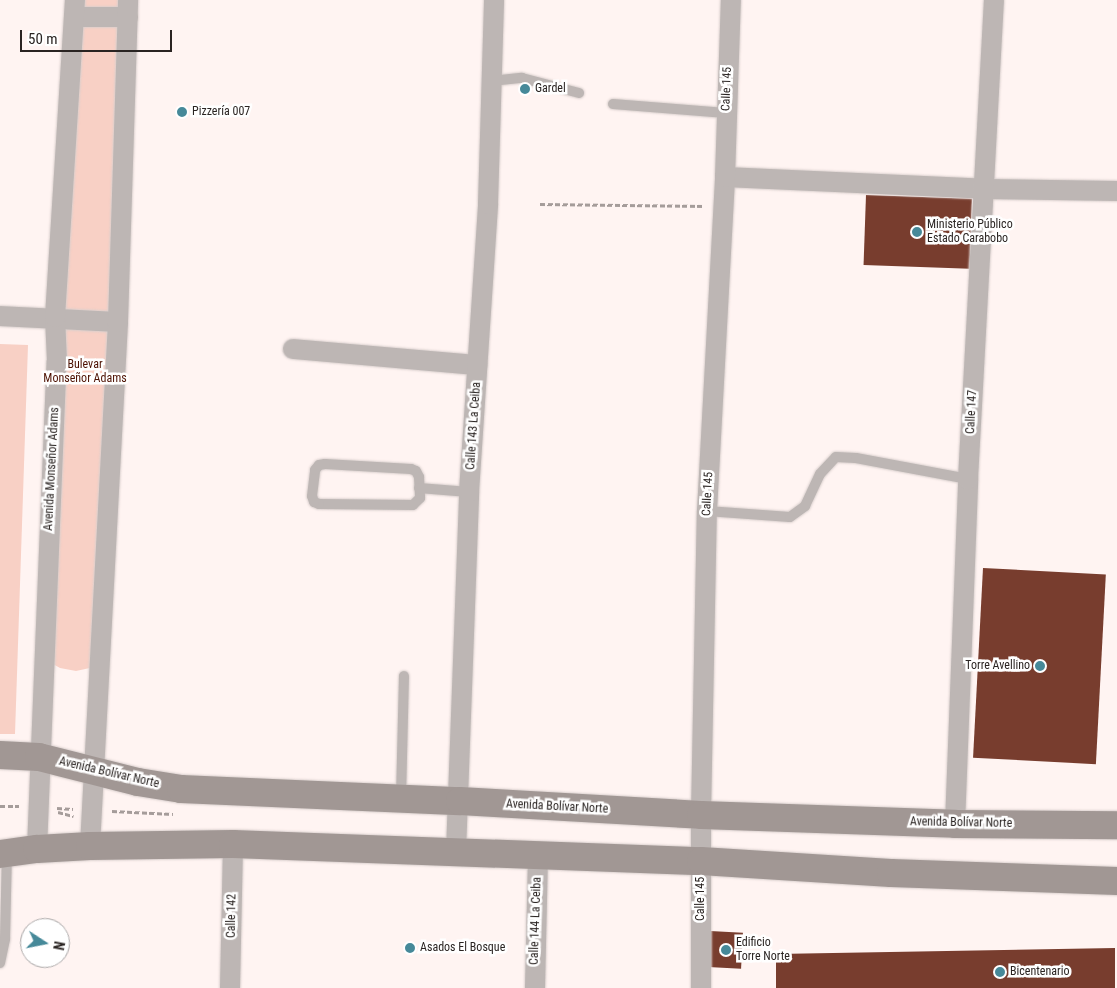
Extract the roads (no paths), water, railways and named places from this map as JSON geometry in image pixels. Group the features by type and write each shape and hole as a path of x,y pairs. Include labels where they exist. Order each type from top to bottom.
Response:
{"main road":[{"name":"Avenida Bolívar Norte","path":"0,755 39,757 138,782 181,789 460,801 700,815 955,824 1117,826"},
{"path":"3,854 37,849 90,846 233,844 700,861 881,873 1117,881"}],"street":[{"path":"484,0 494,0"},
{"name":"Calle 143 La Ceiba","path":"456,852 460,801 470,492 488,204 494,0"},
{"name":"Calle 145","path":"701,988 700,815 706,511 724,206 731,0"},
{"name":"Calle 147","path":"955,824 968,479 994,0"},
{"path":"74,8 128,9 118,322 90,846"},
{"name":"Avenida Monseñor Adams","path":"37,849 39,757 57,361 55,317 74,8"},
{"path":"725,177 985,189 1117,191"},
{"path":"0,316 55,317 118,322"},
{"path":"292,349 477,365"},
{"name":"Calle 142","path":"230,988 233,844"},
{"name":"Calle 144 La Ceiba","path":"535,988 538,855"}],"lane":[{"path":"491,81 522,78 580,94"},
{"path":"613,104 726,113"},
{"path":"706,511 790,517 804,506 820,474 836,458 856,458 968,479"},
{"path":"325,464 411,469 416,471 419,477 419,488 420,498 414,505 319,504 314,502 312,496 315,470 319,465 325,464"},
{"path":"419,488 470,492"},
{"path":"401,799 404,676"},
{"path":"0,963 5,939 3,854"}],"place":[{"name":"Gardel","path":"525,89"},
{"name":"Pizzería 007","path":"182,112"},
{"name":"Ministerio Público Estado Carabobo","path":"917,232"},
{"name":"Torre Avellino","path":"1040,666"},
{"name":"Asados El Bosque","path":"410,948"},
{"name":"Edificio Torre Norte","path":"726,950"},
{"name":"Bicentenario","path":"1000,972"}],"park label":[{"name":"Bulevar Monseñor Adams","path":"85,372"}]}
